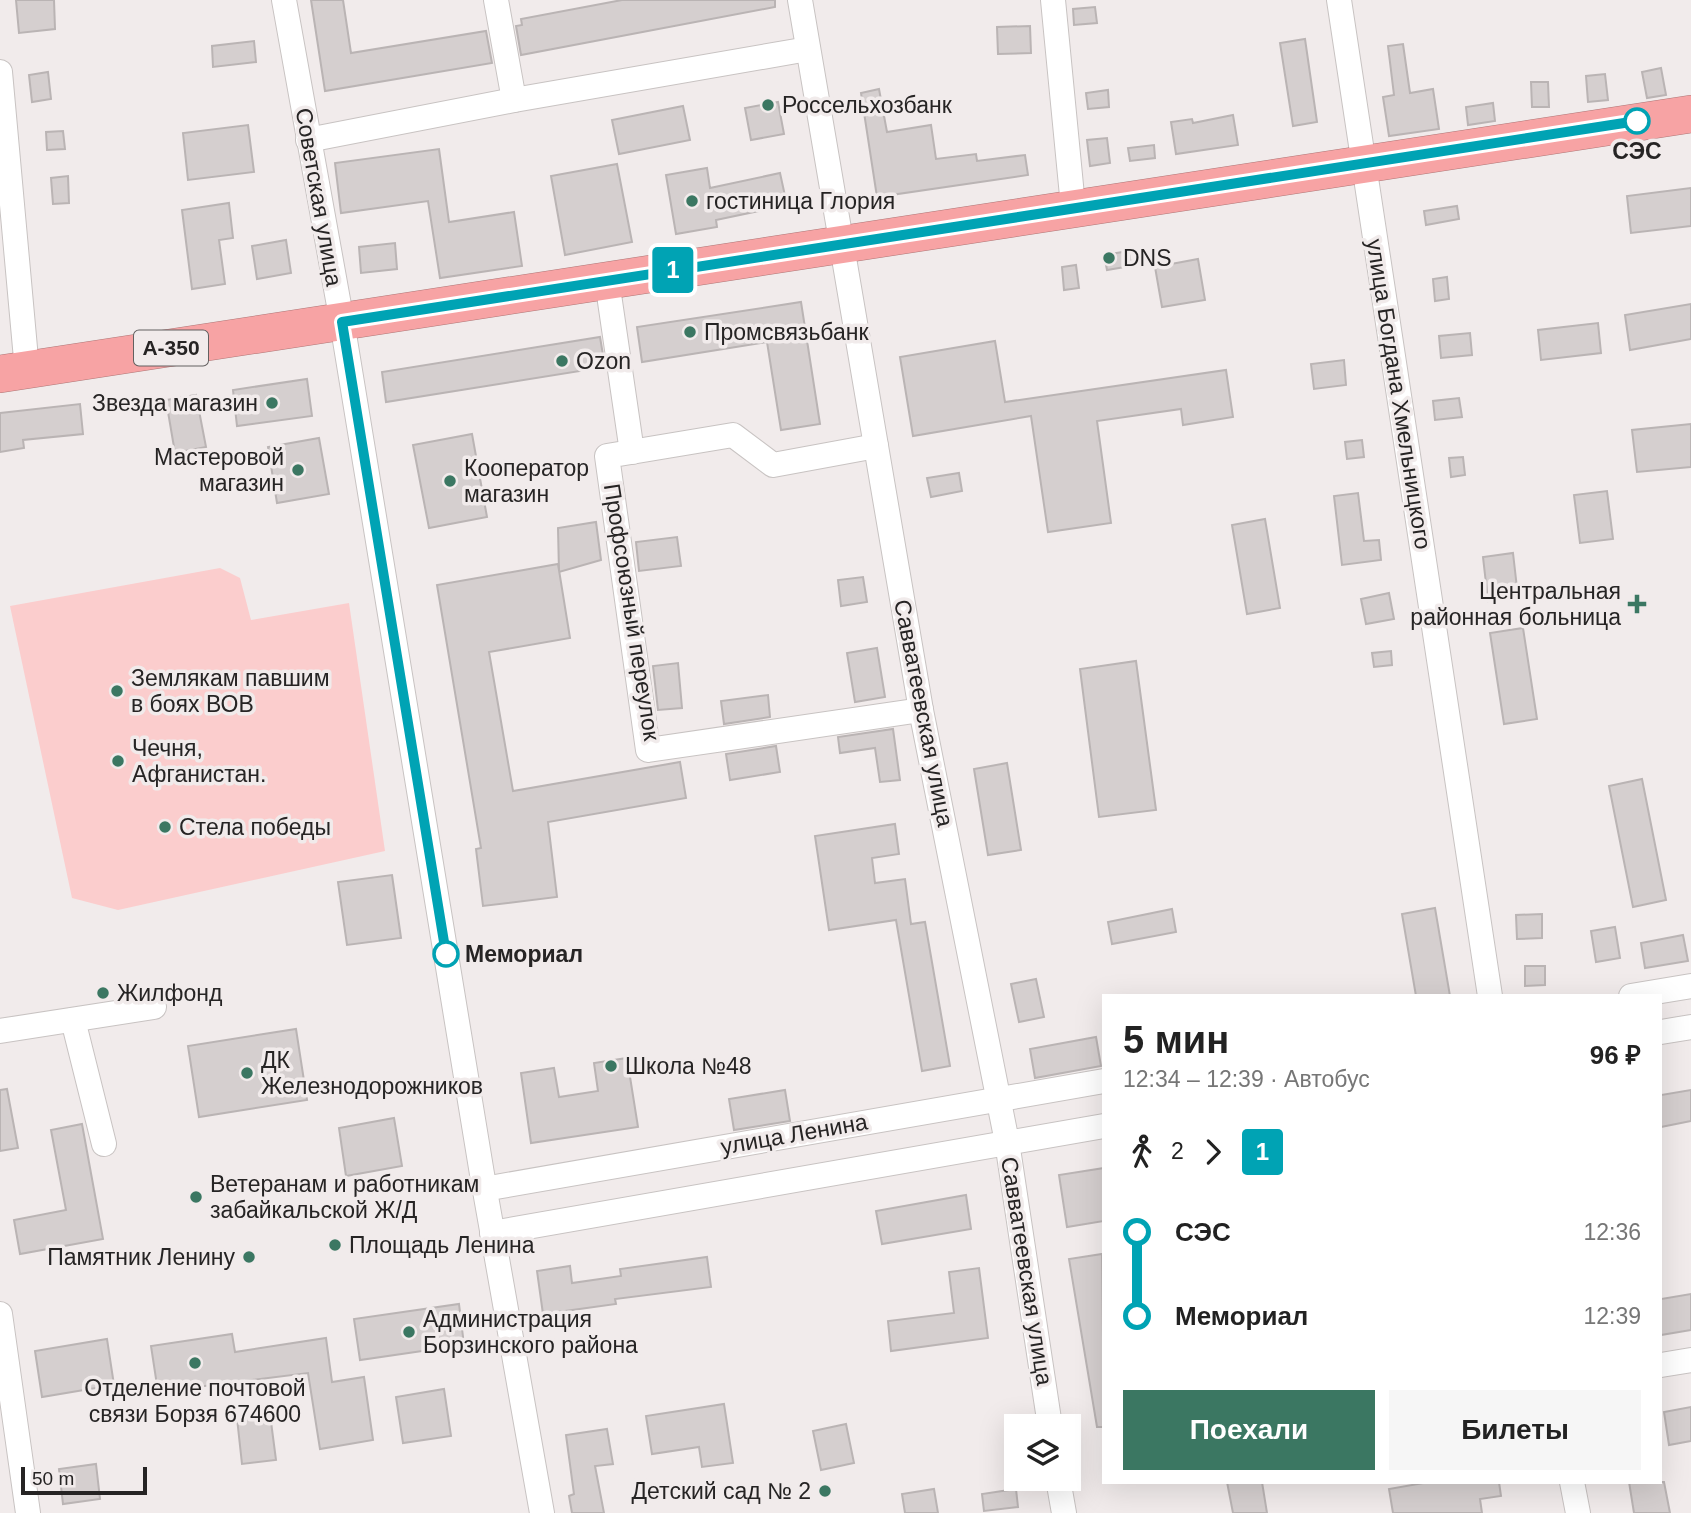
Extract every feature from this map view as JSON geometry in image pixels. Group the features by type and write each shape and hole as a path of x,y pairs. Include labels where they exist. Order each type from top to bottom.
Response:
{"highway":[{"name":"А-350","path":"14,372 1073,206 1691,114"}],"street":[{"name":"Советская улица","path":"284,0 342,322 484,1189 542,1513"},
{"path":"496,0 514,100"},
{"name":"Савватеевская улица","path":"800,0 921,710 1007,1142 1049,1414"},
{"path":"1053,0 1073,206"},
{"name":"улица Богдана Хмельницкого","path":"1339,0 1490,994"},
{"path":"308,141 514,100 808,49"},
{"path":"0,72 14,372"},
{"path":"607,281 619,454 733,435 773,465 876,446"},
{"name":"Профсоюзный переулок","path":"619,454 648,750 921,710"},
{"path":"1643,994 1691,986"},
{"path":"0,1031 154,1007"},
{"path":"73,1020 104,1144"},
{"path":"1662,1032 1691,1027"},
{"name":"улица Ленина","path":"484,1189 999,1097 1102,1081"},
{"name":"улица Ленина","path":"492,1233 1102,1126"},
{"path":"0,1318 9,1457 28,1513"},
{"path":"1662,1365 1691,1360"},
{"path":"1572,1484 1578,1513"},
{"path":"1060,1491 1064,1513"}],"shaded area":[{"path":"220,568 240,578 251,620 349,603 385,851 118,910 72,898 10,606"}],"building":[{"path":"16,0 54,0 55,29 19,33"},
{"path":"311,0 343,0 351,53 486,31 492,63 325,91"},
{"path":"622,0 775,0 775,7 521,55 516,26 522,25 521,19"},
{"path":"1095,7 1097,23 1074,25 1073,9"},
{"path":"1030,26 1031,53 998,54 997,27"},
{"path":"1305,39 1317,122 1293,126 1280,43"},
{"path":"254,41 256,62 213,67 212,46"},
{"path":"1403,44 1410,93 1433,89 1439,129 1389,136 1383,97 1394,95 1388,46"},
{"path":"1661,68 1666,95 1647,98 1642,72"},
{"path":"48,72 51,99 32,102 29,75"},
{"path":"1605,74 1608,100 1588,102 1586,76"},
{"path":"1531,82 1548,82 1549,107 1532,107"},
{"path":"879,89 887,132 931,125 936,159 976,154 977,161 1025,155 1028,175 877,197 861,93"},
{"path":"1108,90 1109,107 1088,109 1086,93"},
{"path":"778,102 784,134 751,140 745,108"},
{"path":"1493,103 1495,121 1468,125 1466,107"},
{"path":"683,106 690,140 619,154 612,120"},
{"path":"1233,115 1238,145 1176,154 1171,122 1192,119 1193,123"},
{"path":"248,125 254,172 188,180 183,133"},
{"path":"63,131 65,149 47,150 46,132"},
{"path":"1107,138 1110,163 1090,166 1087,140"},
{"path":"1154,145 1155,158 1130,161 1128,148"},
{"path":"439,149 449,222 514,212 522,266 440,278 428,201 341,213 335,163"},
{"path":"617,164 632,242 565,255 551,176"},
{"path":"707,168 710,188 780,173 787,205 716,220 717,227 676,234 666,175"},
{"path":"68,176 69,203 53,204 51,178"},
{"path":"1691,188 1691,226 1631,233 1627,196"},
{"path":"229,203 233,238 219,240 225,284 192,289 182,210"},
{"path":"1457,206 1459,219 1426,225 1424,211"},
{"path":"286,240 291,273 257,279 252,246"},
{"path":"395,243 397,269 361,273 359,247"},
{"path":"1129,251 1131,266 1107,270 1104,255"},
{"path":"1198,259 1205,300 1162,307 1155,267"},
{"path":"1076,265 1079,288 1064,290 1062,267"},
{"path":"1447,277 1449,299 1435,301 1433,279"},
{"path":"801,302 820,424 781,430 767,342 642,362 637,327"},
{"path":"1691,304 1691,339 1630,350 1625,315"},
{"path":"1598,323 1601,353 1541,360 1538,330"},
{"path":"1470,333 1472,355 1441,358 1439,336"},
{"path":"600,337 605,367 386,402 382,372"},
{"path":"995,341 1005,402 1226,370 1233,417 1183,425 1181,409 1097,421 1111,523 1048,532 1031,416 913,436 900,357"},
{"path":"1344,360 1346,385 1314,389 1311,364"},
{"name":"Звезда магазин","path":"307,379 312,416 237,426 233,390"},
{"path":"196,395 206,447 175,453 166,400"},
{"path":"1459,398 1462,417 1435,420 1433,401"},
{"path":"80,404 83,434 23,440 24,448 0,452 0,413"},
{"path":"1691,424 1691,467 1637,472 1632,430"},
{"name":"Кооператор магазин","path":"472,434 487,517 429,528 413,445"},
{"name":"Мастеровой магазин","path":"319,438 329,494 277,503 268,447"},
{"path":"1362,440 1364,457 1347,459 1345,442"},
{"path":"1463,457 1465,475 1451,477 1449,458"},
{"path":"959,473 962,491 931,497 927,478"},
{"path":"1607,491 1613,539 1580,543 1574,495"},
{"path":"1358,493 1364,541 1379,540 1381,560 1342,565 1334,496"},
{"path":"1265,519 1280,608 1247,614 1232,525"},
{"path":"596,522 601,560 559,572 558,528"},
{"path":"677,537 681,566 639,571 636,542"},
{"path":"1513,553 1518,597 1488,601 1483,557"},
{"path":"558,564 570,638 489,652 513,791 680,762 686,798 548,822 557,897 483,906 476,849 481,848 437,585"},
{"path":"863,577 867,602 841,606 838,580"},
{"path":"1389,593 1394,619 1366,624 1361,599"},
{"path":"1523,628 1537,719 1504,724 1490,633"},
{"path":"877,648 885,697 855,702 847,653"},
{"path":"1391,651 1392,665 1374,667 1372,653"},
{"path":"1136,661 1156,810 1099,817 1080,669"},
{"path":"678,663 682,708 658,710 653,666"},
{"path":"768,695 770,717 724,724 721,701"},
{"path":"893,729 900,780 880,782 875,748 840,753 838,737"},
{"path":"776,746 780,772 730,780 726,754"},
{"path":"1007,763 1021,850 988,855 974,769"},
{"path":"1642,779 1666,900 1633,907 1609,786"},
{"path":"895,824 899,854 872,858 875,883 905,879 911,924 925,922 950,1066 922,1071 896,920 829,930 815,836"},
{"path":"392,875 401,938 347,945 338,882"},
{"path":"1435,908 1450,994 1416,994 1402,914"},
{"path":"1172,909 1176,932 1112,944 1108,922"},
{"path":"1542,914 1542,938 1517,939 1516,915"},
{"path":"1615,927 1620,958 1596,962 1591,931"},
{"path":"1683,935 1688,961 1645,968 1641,943"},
{"path":"1525,966 1545,966 1545,985 1525,986"},
{"path":"1036,979 1044,1017 1019,1022 1011,984"},
{"name":"ДК Железнодорожников","path":"296,1029 307,1100 199,1117 188,1046"},
{"path":"1096,1037 1101,1066 1035,1078 1030,1049"},
{"path":"627,1058 638,1127 531,1143 521,1073 554,1068 559,1097 598,1091 594,1063"},
{"path":"7,1089 18,1148 0,1151 0,1090"},
{"path":"785,1090 790,1121 734,1130 729,1099"},
{"path":"1691,1090 1691,1121 1662,1127 1662,1095"},
{"path":"394,1118 402,1166 346,1176 339,1128"},
{"path":"82,1124 103,1239 20,1254 14,1220 66,1210 51,1130"},
{"path":"1102,1168 1102,1221 1067,1227 1059,1175"},
{"path":"966,1195 971,1229 882,1244 876,1211"},
{"path":"1102,1254 1102,1427 1097,1427 1069,1259"},
{"path":"707,1257 711,1287 615,1299 616,1304 543,1314 537,1271 570,1266 572,1283 621,1276 620,1269"},
{"path":"979,1268 988,1338 891,1351 888,1321 954,1313 949,1272"},
{"path":"1691,1294 1691,1330 1662,1335 1662,1299"},
{"name":"Администрация Борзинского района","path":"459,1304 464,1345 360,1360 354,1319"},
{"path":"232,1334 235,1352 326,1338 332,1382 364,1377 373,1440 320,1449 308,1373 158,1392 151,1346"},
{"path":"107,1339 114,1385 42,1397 35,1351"},
{"path":"444,1389 451,1436 403,1443 396,1397"},
{"path":"724,1404 733,1463 702,1467 699,1447 652,1454 646,1416"},
{"path":"1691,1407 1691,1441 1669,1445 1664,1412"},
{"path":"270,1414 276,1460 242,1464 237,1418"},
{"path":"846,1424 854,1463 821,1470 813,1431"},
{"path":"607,1429 613,1464 595,1466 604,1513 572,1513 569,1496 574,1494 566,1435"},
{"path":"96,1464 100,1499 63,1504 59,1469"},
{"path":"1664,1482 1670,1513 1634,1513 1629,1484"},
{"path":"1227,1484 1262,1484 1267,1513 1233,1513"},
{"path":"1418,1484 1499,1484 1501,1496 1480,1499 1482,1513 1393,1513 1389,1489"},
{"path":"934,1489 938,1513 905,1513 902,1494"},
{"path":"1016,1491 1018,1507 984,1511 982,1494"}],"bus line":[{"name":"1","path":"446,954 342,322 1073,206 1637,121"}],"place":[{"name":"Россельхозбанк","path":"768,105"},
{"name":"СЭС","path":"1637,121"},
{"name":"гостиница Глория","path":"692,201"},
{"name":"DNS","path":"1109,258"},
{"name":"Промсвязьбанк","path":"690,332"},
{"name":"Ozon","path":"562,361"},
{"name":"Звезда магазин","path":"272,403"},
{"name":"Мастеровой магазин","path":"298,470"},
{"name":"Кооператор магазин","path":"450,481"},
{"name":"Центральная районная больница","path":"1637,604"},
{"name":"Землякам павшим в боях ВОВ","path":"117,691"},
{"name":"Чечня, Афганистан.","path":"118,761"},
{"name":"Стела победы","path":"165,827"},
{"name":"Мемориал","path":"446,954"},
{"name":"Жилфонд","path":"103,993"},
{"name":"Школа №48","path":"611,1066"},
{"name":"ДК Железнодорожников","path":"247,1073"},
{"name":"Ветеранам и работникам забайкальской Ж/Д","path":"196,1197"},
{"name":"Площадь Ленина","path":"335,1245"},
{"name":"Памятник Ленину","path":"249,1257"},
{"name":"Администрация Борзинского района","path":"409,1332"},
{"name":"Отделение почтовой связи Борзя 674600","path":"195,1363"},
{"name":"Детский сад № 2","path":"825,1491"}]}
